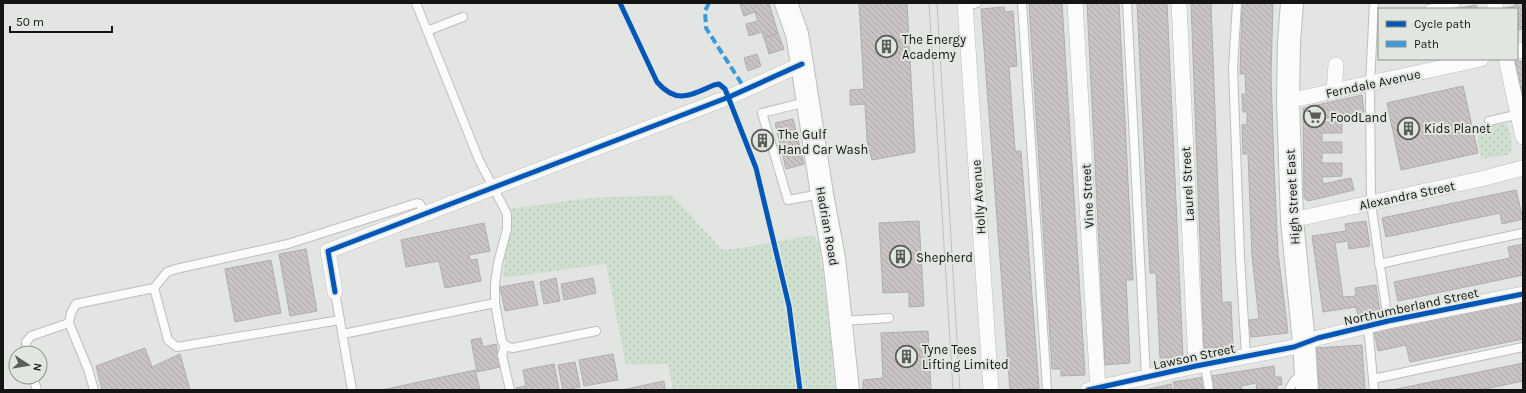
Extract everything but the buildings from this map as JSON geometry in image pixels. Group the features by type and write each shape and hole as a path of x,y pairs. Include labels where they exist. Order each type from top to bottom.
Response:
{"main road":[{"name":"Hadrian Road","path":"786,3 797,34 809,101 822,194 834,258 848,390"},
{"name":"High Street East","path":"1292,3 1289,42 1288,101 1292,220 1304,343 1306,380"}],"street":[{"name":"Vine Street","path":"1075,3 1095,389"},
{"name":"Laurel Street","path":"1179,3 1201,365"},
{"name":"Holly Avenue","path":"969,4 991,390"},
{"name":"Ferndale Avenue","path":"1288,101 1477,60"},
{"path":"1506,60 1521,114 1523,137"},
{"path":"335,292 328,251 728,97 802,64"},
{"path":"1334,91 1336,65"},
{"name":"Alexandra Street","path":"1292,220 1523,168"},
{"name":"Northumberland Street","path":"1304,343 1318,338 1388,321 1523,294"},
{"name":"Lawson Street","path":"1095,389 1201,365 1294,347 1304,343"}],"lane":[{"path":"416,3 479,160 507,214 507,229 498,263 495,284 495,304 502,342 513,348 596,331"},
{"path":"1022,3 1047,390"},
{"path":"1127,3 1146,377"},
{"path":"1237,3 1234,68 1240,258 1246,356"},
{"path":"1374,3 1376,21 1370,84 1371,203 1388,321"},
{"path":"1434,8 1456,3"},
{"path":"428,31 463,17"},
{"path":"809,101 762,113 788,200 822,194"},
{"path":"1489,121 1521,114"},
{"path":"94,390 88,369 69,323 71,313 76,304 154,288 167,272 176,269 288,244 417,203 420,204 424,214"},
{"path":"1379,264 1523,233"},
{"path":"154,288 168,340 178,347 340,320"},
{"path":"335,292 352,390"},
{"path":"343,334 495,304"},
{"path":"841,321 889,318"},
{"path":"26,345 26,342 31,336 69,323"},
{"path":"1368,326 1374,390"},
{"path":"505,345 502,355 510,390"},
{"path":"1373,380 1523,347"},
{"path":"1201,365 1209,390"},
{"path":"1289,390 1294,381 1306,380"}],"green space":[{"path":"1507,123 1512,140 1512,149 1510,152 1507,155 1481,159 1476,129"},
{"path":"672,195 722,250 742,248 812,235 819,243 831,341 835,390 673,390 668,364 626,365 606,264 503,278 509,209 590,198"}],"tram line":[{"path":"929,3 953,390"},
{"path":"937,3 960,390"}],"marked path":[{"path":"709,3 705,11 706,28 745,89"}],"cycle path":[{"path":"620,3 657,82 664,89 671,94 678,96 691,95 719,84 725,89 756,168 789,306 800,390"},
{"path":"335,292 328,251 729,97 802,64"},
{"path":"1088,390 1196,366 1294,347 1318,338 1388,321 1523,294"}],"place":[{"name":"The Energy Academy","path":"886,46"},
{"name":"FoodLand","path":"1315,117"},
{"name":"Kids Planet","path":"1409,128"},
{"name":"The Gulf Hand Car Wash","path":"763,141"},
{"name":"Shepherd","path":"901,257"},
{"name":"Tyne Tees Lifting Limited","path":"906,356"}]}
